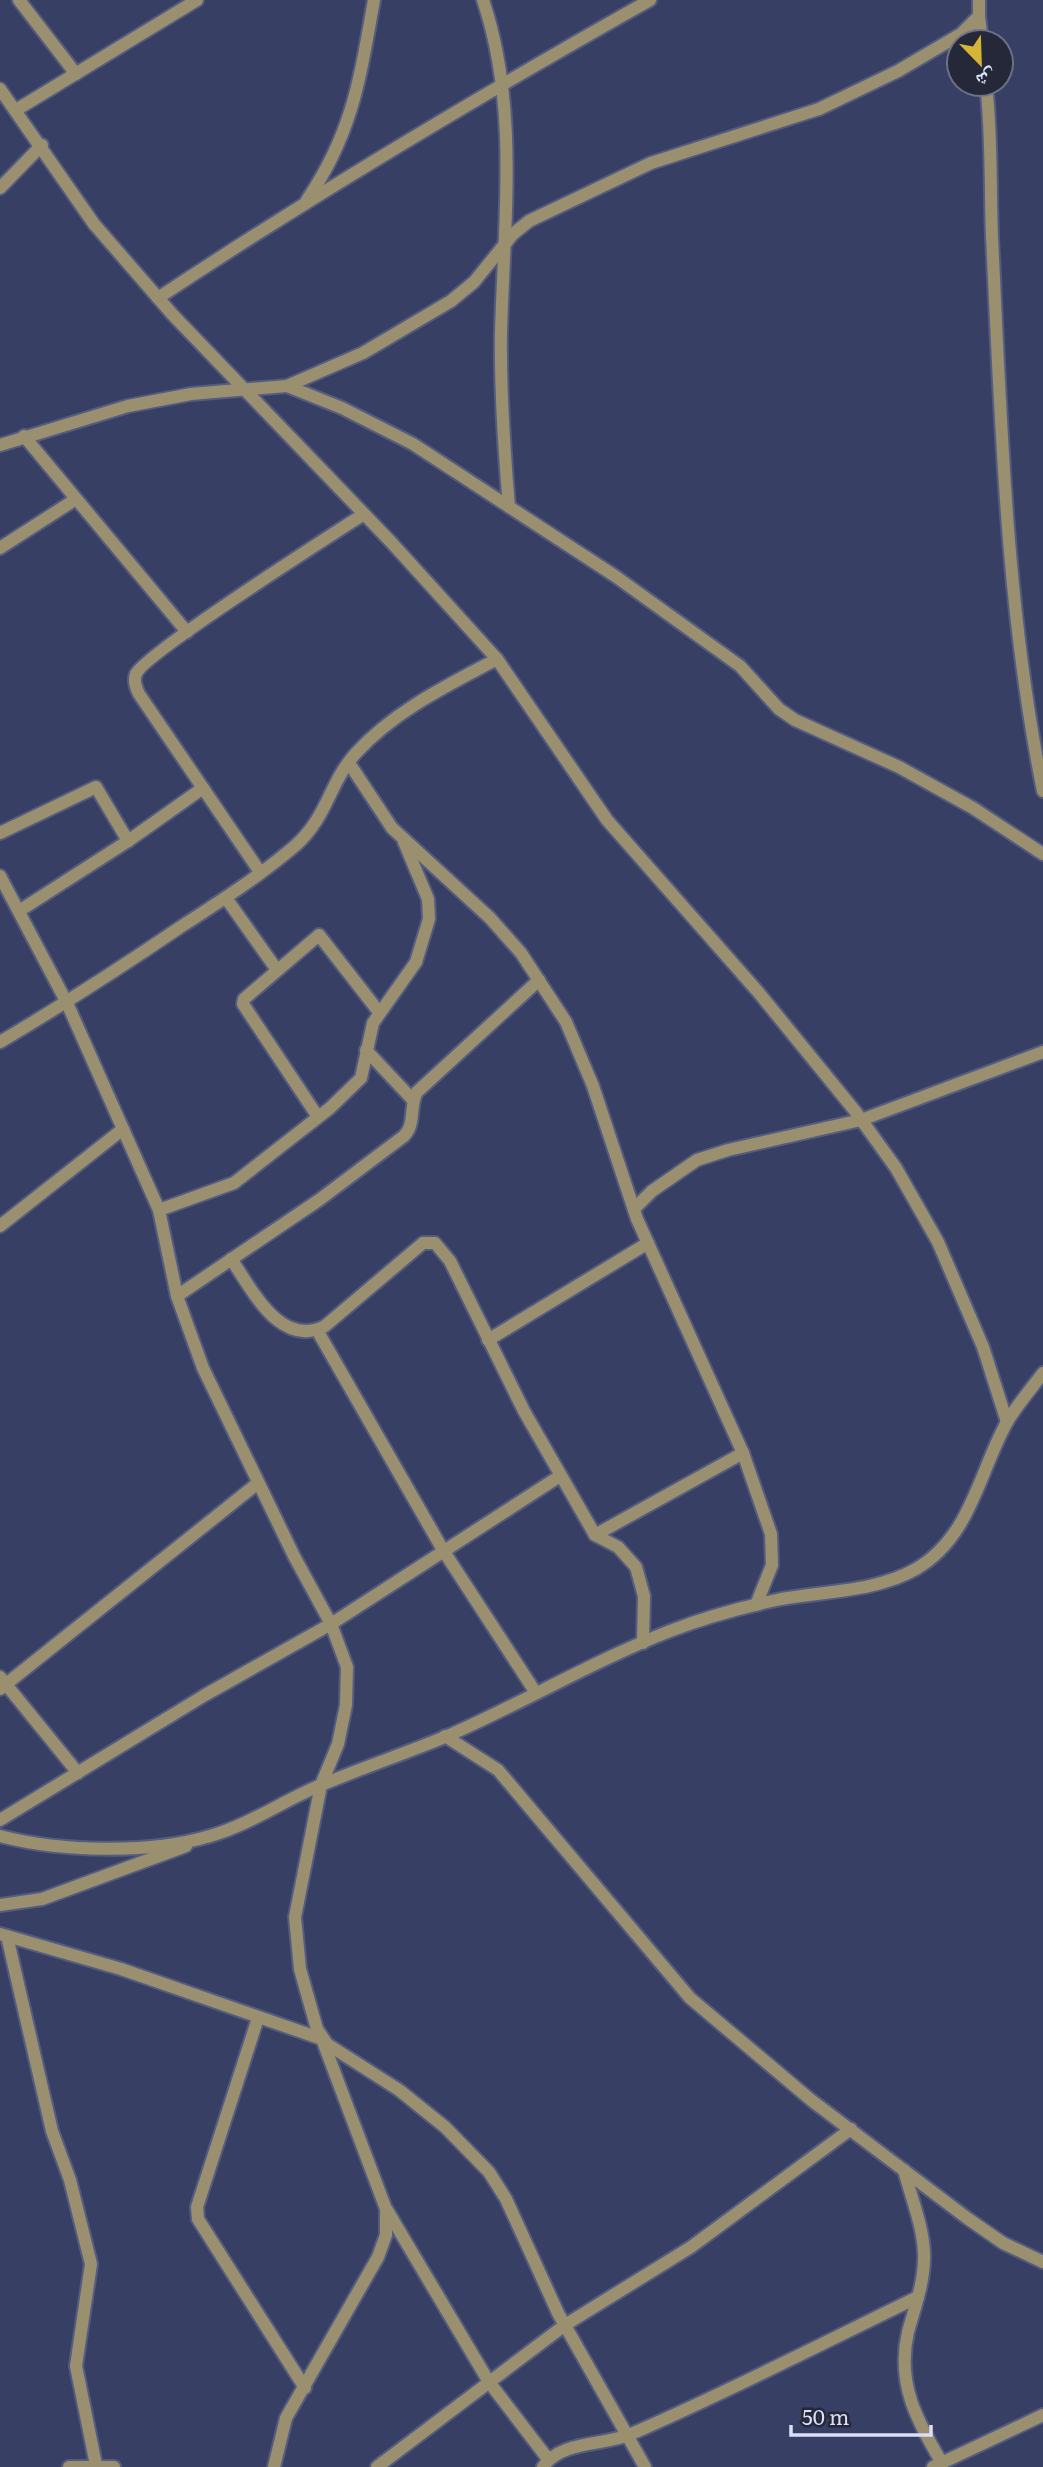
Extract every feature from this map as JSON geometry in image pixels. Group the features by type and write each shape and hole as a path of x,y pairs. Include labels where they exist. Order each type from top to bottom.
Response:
{"street":[{"path":"19,0 76,74"},
{"path":"16,110 197,0"},
{"path":"305,203 340,144 354,105 374,0"},
{"path":"483,0 496,40 502,83 507,186 501,380 509,507"},
{"path":"158,298 305,203 502,83 650,0"},
{"path":"979,0 980,28"},
{"path":"0,445 128,406 191,394 287,386 363,352 418,322 474,282 504,245 529,221 651,163 791,120 853,93 961,34 979,16"},
{"path":"0,89 42,145 94,224 158,298 497,659 607,820 759,993 861,1120 902,1177 938,1242 983,1347 1007,1422"},
{"path":"988,98 991,126 992,234 1013,592 1031,730 1043,791"},
{"path":"0,188 42,145"},
{"path":"287,386 342,408 413,444 509,507 718,649 740,666 779,709 794,720 899,767 973,808 1043,854"},
{"path":"24,436 187,632"},
{"path":"0,548 76,499"},
{"path":"260,872 134,685 135,675 141,666 187,632 363,514"},
{"path":"0,1042 67,1003 226,898 260,872 313,830 348,763 378,732 401,715 497,659"},
{"path":"159,1210 234,1183 318,1117 361,1078 366,1050 379,1012 416,962 430,910 422,880 401,837 348,763"},
{"path":"0,833 96,787 128,841"},
{"path":"19,911 128,841 203,788"},
{"path":"401,837 490,918 539,980 566,1022 593,1086 634,1209 743,1453 771,1534 773,1552 769,1577 756,1605"},
{"path":"0,876 67,1003 159,1210 177,1296 202,1368 331,1624 347,1667 346,1705 338,1744 321,1785 301,1880 295,1942 300,1969 322,2039 386,2209 489,2382 546,2463 569,2449 628,2435 918,2297"},
{"path":"226,898 277,970"},
{"path":"318,1117 243,1004 244,999 319,935 379,1012"},
{"path":"177,1296 319,1200 404,1136 411,1125 412,1099 424,1083 539,980"},
{"path":"366,1050 412,1099"},
{"path":"634,1209 652,1191 697,1160 727,1150 861,1120 1043,1052"},
{"path":"0,1226 123,1129"},
{"path":"231,1259 277,1321 298,1331 317,1330 428,1241 435,1243 450,1261 488,1340 560,1476 595,1535 618,1547 636,1567 644,1596 643,1643"},
{"path":"488,1340 648,1243"},
{"path":"317,1330 443,1550 536,1693"},
{"path":"0,1905 42,1899 212,1835 281,1806 321,1785 445,1737 643,1643 721,1613 876,1585 917,1568 943,1545 968,1512 1007,1422 1043,1373"},
{"path":"595,1535 743,1453"},
{"path":"0,1820 205,1695 331,1624 560,1476"},
{"path":"78,1773 2,1684 258,1483"},
{"path":"445,1737 499,1770 690,1998 904,2170 1003,2243 1043,2262"},
{"path":"0,1836 63,1846 109,1848 188,1842 212,1835"},
{"path":"96,2465 76,2366 91,2283 88,2241 52,2131 4,1935 121,1969 322,2039 408,2097 463,2144 489,2172 506,2199 565,2325 645,2467"},
{"path":"258,2018 197,2207 198,2219 304,2388"},
{"path":"377,2467 565,2325 691,2247 851,2129"},
{"path":"904,2170 924,2255 918,2297 908,2334 905,2378 918,2421 937,2465 1043,2415"},
{"path":"274,2467 286,2418 378,2257 386,2235 386,2209"},
{"path":"69,2467 114,2467"}]}
